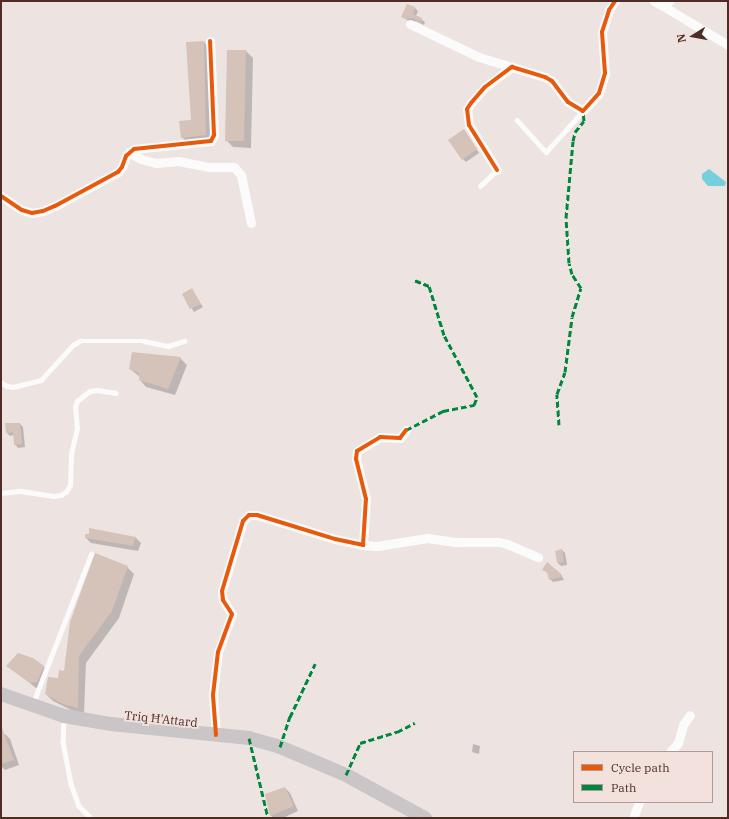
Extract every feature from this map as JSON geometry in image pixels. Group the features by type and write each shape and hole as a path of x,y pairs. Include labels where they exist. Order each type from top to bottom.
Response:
{"main road":[{"name":"Triq Ħ'Attard","path":"1,694 64,716 112,724 249,738 280,747 346,775 425,818"}],"street":[{"path":"410,24 479,57 545,77 552,81 568,102 583,111 599,93 605,73 602,32 609,10 615,1"},
{"path":"654,1 666,4 728,45"},
{"path":"1,196 22,210 32,212 43,211 56,206 118,172 129,152 146,147 208,142 213,138 210,40"},
{"path":"497,170 469,125 468,109 485,87 512,67"},
{"path":"129,152 141,159 156,163 178,161 209,167 234,167 241,175 251,223"},
{"path":"363,545 366,499 356,459 357,451 380,437 400,438 406,430"},
{"path":"216,735 214,695 218,652 232,614 223,600 222,591 234,554 239,531 245,517 257,515 335,539 363,545 377,546 427,538 457,542 499,542 538,557"},
{"path":"671,751 678,743 683,725 690,715"},
{"path":"633,818 639,803"}],"lane":[{"path":"517,120 546,152 583,111"},
{"path":"480,186 497,170"},
{"path":"1,382 7,386 13,387 41,380 73,345 80,341 144,341 168,346 184,341"},
{"path":"1,493 21,491 53,496 61,495 66,492 70,485 71,454 77,429 75,407 77,401 90,391 97,390 116,393"},
{"path":"33,704 91,554"},
{"path":"64,716 63,742 71,784 79,806 91,818"}],"water":[{"path":"709,169 726,182 725,186 708,186 702,179 702,174"}],"building":[{"path":"407,4 415,7 413,14 422,18 421,22 412,18 406,19 401,17"},
{"path":"204,41 206,135 181,138 179,121 191,120 186,42"},
{"path":"227,50 246,50 244,141 225,141"},
{"path":"464,129 477,149 462,160 448,140"},
{"path":"192,288 201,304 190,309 182,294"},
{"path":"132,352 181,357 168,389 139,380 139,373 129,369"},
{"path":"5,423 20,423 22,444 14,445 13,432 6,433"},
{"path":"89,528 136,537 133,546 85,538 85,534 89,534"},
{"path":"562,549 564,562 557,563 555,551"},
{"path":"95,553 128,566 112,611 79,656 78,708 63,704 45,694 48,677 58,678 59,670 64,671 70,622"},
{"path":"547,562 560,573 561,577 549,580 547,572 542,570"},
{"path":"18,653 33,658 44,666 37,682 30,683 6,666"},
{"path":"1,725 14,760 1,764"},
{"path":"285,787 294,806 270,816 265,794"}],"marked path":[{"path":"559,425 557,394 565,372 572,317 581,288 572,274 569,263 566,218 573,141 575,132 584,121 583,111"},
{"path":"406,430 443,411 474,405 477,397 444,335 429,286 414,280"},
{"path":"280,747 290,717 315,664"},
{"path":"346,775 360,743 397,732 415,723"},
{"path":"249,738 268,818"}],"cycle path":[{"path":"497,170 469,125 467,109 471,103 485,87 512,67 545,77 552,81 568,102 583,111 599,93 605,73 602,32 609,10 615,1"},
{"path":"1,196 22,210 32,213 43,211 118,172 122,167 126,156 134,149 211,141 214,135 210,41"},
{"path":"216,735 213,695 218,652 232,614 223,600 222,591 243,521 249,515 257,515 335,539 363,545 366,499 356,459 357,451 380,437 400,438 406,430"}]}
